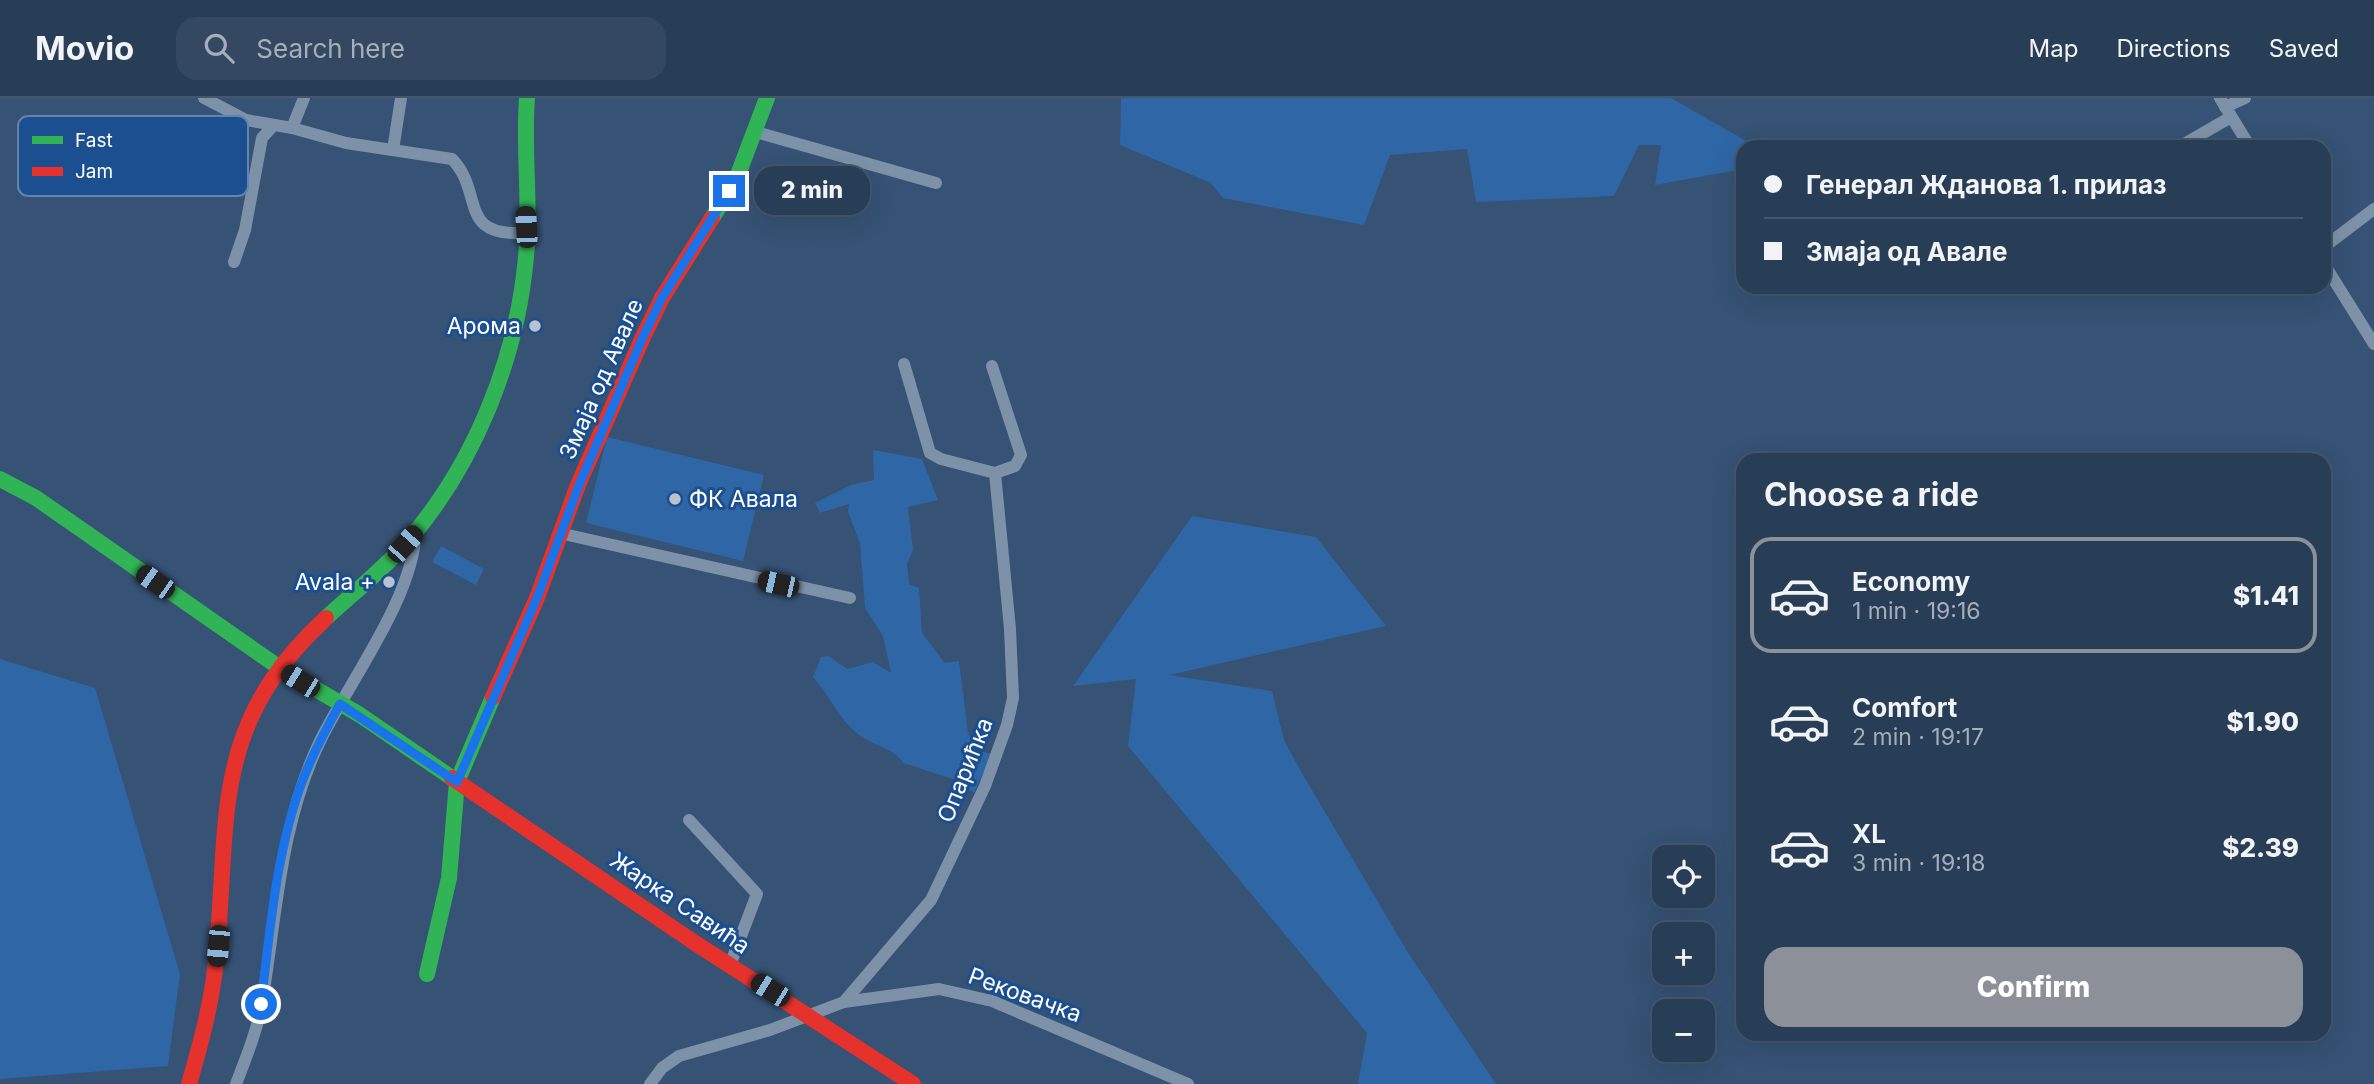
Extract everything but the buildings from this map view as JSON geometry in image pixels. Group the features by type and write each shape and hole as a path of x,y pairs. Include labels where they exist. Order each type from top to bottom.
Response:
{"street":[{"path":"204,98 236,116"},
{"path":"292,128 304,98"},
{"path":"393,150 401,98"},
{"path":"189,1084 209,1009 216,964 228,809 236,753 246,726 299,641 416,531 447,489 488,404 519,301 526,233 524,145 527,98"},
{"name":"Змаја од Авале","path":"427,974 449,878 457,782 537,598 559,533 662,298 736,180 767,98"},
{"path":"2187,140 2225,107 2245,98"},
{"path":"2225,107 2246,140"},
{"path":"248,120 346,143 452,159 461,173 474,212 484,226 498,233 526,233"},
{"path":"234,262 245,230 262,138 273,126"},
{"path":"756,132 936,183"},
{"path":"2331,242 2374,209"},
{"path":"2331,274 2372,335"},
{"path":"905,364 930,453 941,459 995,472 1015,466 1021,455 992,366"},
{"name":"Опарићка","path":"844,1002 932,900 985,786 1007,725 1013,698 1010,629 995,472"},
{"name":"Жарка Савића","path":"0,480 36,498 280,668 340,704 913,1084"},
{"path":"236,1084 261,1004 280,868 295,804 321,739 400,590 413,559 416,531"},
{"path":"559,533 850,598"},
{"path":"689,820 757,894 730,965"},
{"name":"Рековачка","path":"650,1084 662,1068 679,1056 770,1030 844,1002 939,989 992,1002 1188,1084"}],"shaded area":[{"path":"1121,98 1671,98 1745,140 1736,140 1736,170 1655,185 1661,145 1639,145 1614,196 1476,202 1467,149 1390,155 1364,225 1223,198 1211,183 1120,145"},
{"name":"ФК Авала","path":"607,437 764,475 743,561 586,523"},
{"path":"873,450 922,459 938,500 908,507 913,550 907,564 909,584 919,588 922,633 945,663 959,661 968,732 976,750 992,754 974,793 956,780 903,763 890,751 862,737 842,717 813,677 821,657 829,656 847,669 873,662 891,673 883,636 865,608 860,543 848,512 849,504 820,513 815,503 851,485 874,480"},
{"path":"1192,516 1316,537 1386,626 1169,675 1272,691 1284,740 1299,768 1407,951 1496,1084 1358,1084 1367,1033 1128,746 1136,679 1073,686"},
{"path":"441,546 484,569 476,585 432,562"},
{"path":"0,659 95,688 180,974 168,1066 0,1079"}],"traffic: fast":[{"path":"326,618 388,562 431,512 472,445 488,409 513,334 526,257 527,98"},
{"path":"712,218 736,180 767,98"},
{"path":"0,479 36,498 280,668 360,715 452,778"},
{"path":"427,974 449,878 457,782 493,697"}],"traffic: jam":[{"path":"493,697 537,598 578,485 643,337 662,298 712,218"},
{"path":"189,1084 212,991 226,817 232,776 243,736 261,697 288,658 326,618"},
{"path":"452,778 692,941 913,1084"}],"place":[{"name":"Арома","path":"535,326"},
{"name":"ФК Авала","path":"675,499"},
{"name":"Avala +","path":"389,582"}],"route":[{"path":"261,1004 280,868 289,825 303,781 340,704 457,782 479,726 537,598 559,533 643,337 662,298 729,191"}]}
